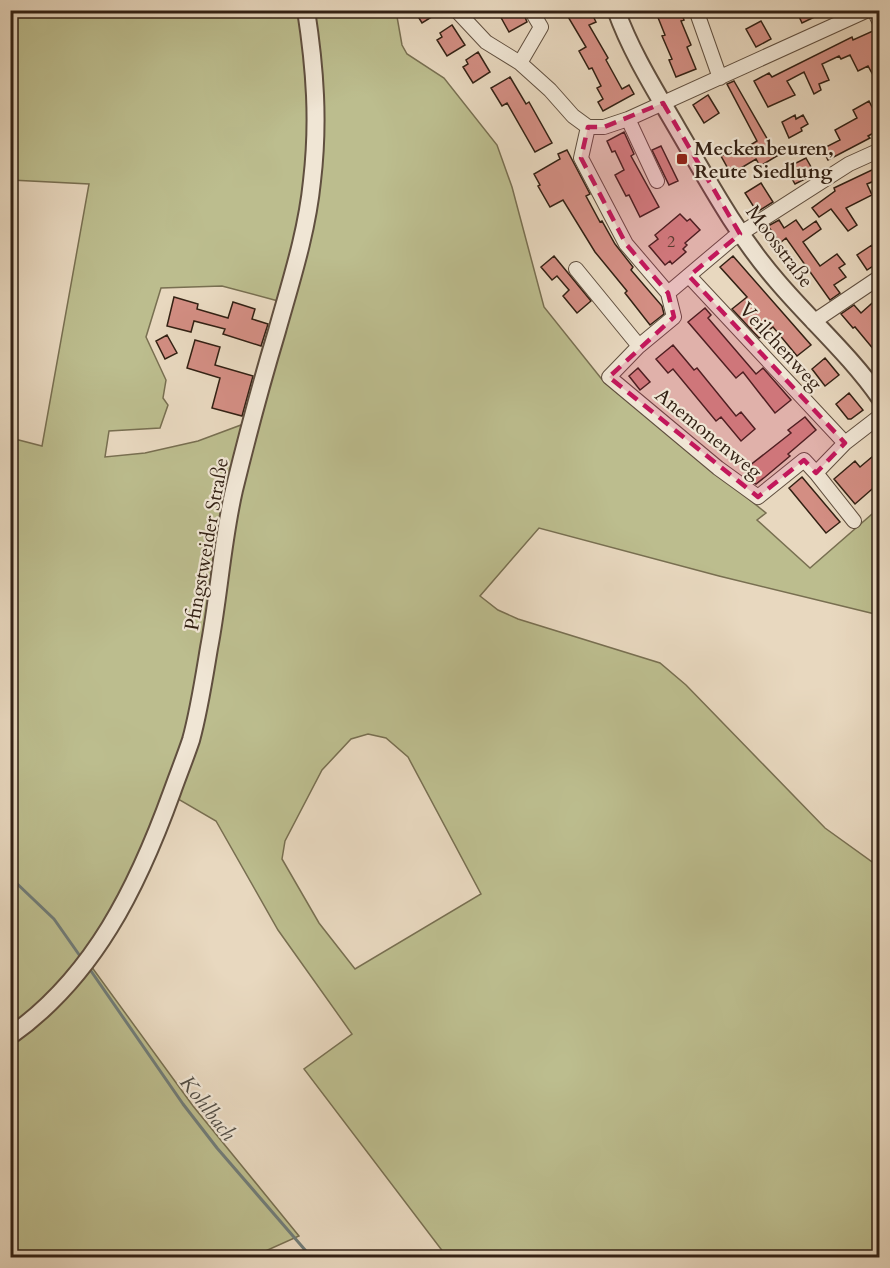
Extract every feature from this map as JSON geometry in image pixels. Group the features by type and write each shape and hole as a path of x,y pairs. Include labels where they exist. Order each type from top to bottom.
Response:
{"street":[{"name":"Pfingstweider Straße","path":"10,1036 38,1015 66,987 111,926 157,834 191,739 210,646 232,498 249,425 298,255 307,214 316,142 316,92 306,10"},
{"path":"456,10 486,42 520,63 550,90 573,116 588,127 604,127 628,119 720,78 843,15 868,10"},
{"path":"520,63 541,27 531,10"},
{"name":"Moosstraße","path":"616,10 625,33 663,103 740,234 777,281 854,365 879,398"},
{"path":"696,10 720,78"},
{"path":"874,10 879,23"},
{"path":"628,119 657,181"},
{"path":"588,127 581,158 597,192 626,244 668,293 740,234 849,164 879,150"},
{"path":"576,269 639,346"},
{"name":"Veilchenweg","path":"689,276 844,443"},
{"path":"813,322 879,277"},
{"name":"Anemonenweg","path":"668,293 674,317 639,346 609,377 718,468 758,497 804,460 816,473"},
{"path":"854,521 816,473 844,443 879,416"}],"highlighted area":[{"path":"663,103 740,234 689,276 845,443 816,473 804,460 758,497 609,377 674,317 668,293 626,244 581,158 588,127 604,127"}],"green space":[{"path":"11,11 301,11 311,84 311,139 301,221 282,302 222,286 161,288 146,337 166,380 163,398 168,405 160,428 109,431 105,457 145,453 198,441 257,419 296,283 309,231 318,176 322,87 311,11 396,11 402,45 407,54 444,78 497,145 512,187 544,307 604,382 766,513 757,520 810,568 879,508 879,615 719,576 539,528 480,596 498,610 518,619 660,663 686,685 825,828 879,867 879,1257 447,1257 304,1069 352,1034 278,930 216,821 168,793 127,888 91,950 44,1002 11,1029 11,438 42,446 89,184 11,180","holes":["368,734 386,738 408,757 481,894 355,969 319,923 282,859 285,841 322,770 351,739"]},
{"path":"91,966 193,1106 299,1236 252,1257 11,1258 11,1041"}],"building":[{"path":"414,10 443,10 422,23"},
{"path":"504,10 522,10 527,22 509,32 499,14"},
{"path":"564,10 590,10 596,22 589,25 608,58 606,60 622,89 629,85 634,94 603,111 598,102 603,99 597,88 601,86 592,68 589,69 579,51 586,47"},
{"path":"655,10 680,10 684,20 681,21 691,45 687,47 696,69 676,77 669,60 672,59 662,36 665,35"},
{"path":"796,10 829,10 802,23"},
{"path":"761,21 771,39 756,47 746,29"},
{"path":"452,25 465,45 447,56 437,40 442,37 440,33"},
{"path":"875,30 879,32 879,86 868,66 858,71 850,55 841,59 839,56 822,64 829,80 819,84 821,90 814,94 804,72 787,81 795,95 768,107 754,81 769,73 772,77 852,37 853,40"},
{"path":"478,52 490,72 473,83 463,67 468,64 466,60"},
{"path":"510,77 526,104 529,102 552,143 535,152 507,103 502,106 491,88"},
{"path":"734,81 777,156 760,166 756,159 731,174 721,156 739,147 741,151 757,141 727,84"},
{"path":"708,95 719,113 704,123 693,105"},
{"path":"869,101 879,121 879,130 868,136 870,138 828,160 822,149 840,140 835,130 857,118 853,110"},
{"path":"795,115 796,119 803,115 808,124 801,128 802,131 789,138 782,122"},
{"path":"624,132 634,154 631,156 659,207 640,217 629,195 626,196 615,175 624,170 615,151 612,152 607,141"},
{"path":"661,146 678,181 669,185 652,150"},
{"path":"567,150 590,194 586,196 600,222 602,221 615,244 633,267 631,270 662,306 664,314 650,325 625,293 627,291 595,252 563,200 550,207 538,186 540,185 534,174 560,159 558,154"},
{"path":"806,158 815,174 795,184 786,168"},
{"path":"876,168 879,179 867,184 872,195 846,208 857,225 848,231 831,209 819,217 812,208 835,191 834,188"},
{"path":"761,183 773,202 757,212 745,193"},
{"path":"680,214 687,221 690,219 700,230 685,243 687,245 683,249 686,252 672,264 670,261 665,265 649,246 658,239 655,235"},
{"path":"779,220 784,228 796,220 803,230 816,221 821,229 803,242 820,266 837,254 845,264 839,268 846,277 834,285 840,293 830,300 786,238 780,243 768,226"},
{"path":"872,245 879,257 879,262 867,270 857,255"},
{"path":"554,256 591,301 577,313 563,296 569,290 557,276 552,280 541,267"},
{"path":"733,256 811,345 797,356 773,327 759,338 732,309 747,297 720,267"},
{"path":"174,297 198,304 197,309 228,318 233,302 255,309 252,319 268,324 261,346 223,334 225,329 194,321 191,332 167,326"},
{"path":"879,297 879,356 841,314 854,305 861,313"},
{"path":"705,308 711,315 708,318 756,374 763,368 791,400 775,413 743,372 736,378 688,322"},
{"path":"167,335 177,353 165,359 156,341"},
{"path":"195,340 220,347 215,365 253,376 242,416 212,408 220,378 187,368"},
{"path":"673,345 694,370 697,368 736,416 741,412 755,429 741,441 721,417 716,421 673,369 668,373 656,359"},
{"path":"825,358 839,375 825,386 812,369"},
{"path":"638,368 650,382 640,390 629,376"},
{"path":"849,393 863,410 851,419 848,419 836,404"},
{"path":"805,417 816,430 788,454 790,456 756,484 754,483 744,470 791,433 788,430"},
{"path":"879,451 879,483 855,504 834,479 855,461 860,467"},
{"path":"802,477 840,522 826,533 789,488"}],"waterway":[{"name":"Kohlbach","path":"10,877 54,919 80,956"},
{"name":"Kohlbach","path":"91,971 183,1104 217,1148 312,1258"}],"place":[{"name":"Meckenbeuren, Reute Siedlung","path":"682,159"}]}
